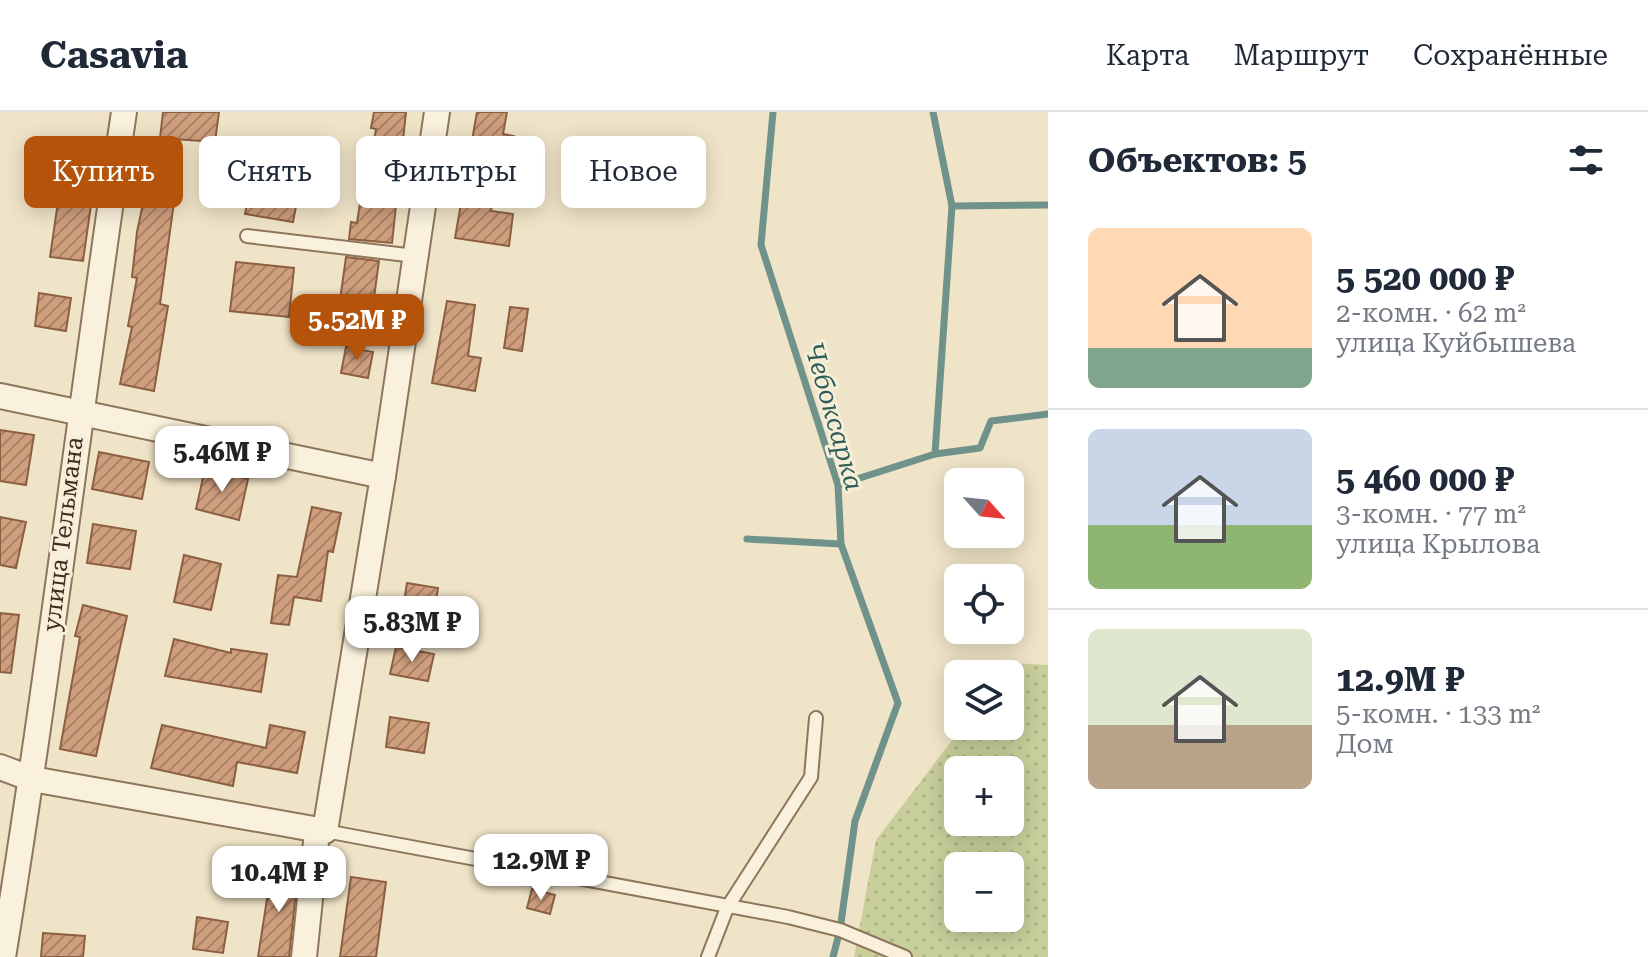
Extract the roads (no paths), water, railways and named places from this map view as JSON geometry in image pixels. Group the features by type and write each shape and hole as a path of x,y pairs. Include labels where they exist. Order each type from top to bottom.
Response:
{"street":[{"name":"улица Тельмана","path":"3,957 32,779 79,412 124,112"},
{"path":"304,957 321,832 383,476 437,112"},
{"path":"0,396 383,476"},
{"path":"0,767 32,779 321,832"}],"lane":[{"path":"247,236 415,256"},
{"path":"708,957 727,908 811,777 816,718"},
{"path":"321,832 788,917 840,930 905,957"}],"waterway":[{"name":"Чебоксарка","path":"773,112 761,245 838,485 841,544 898,703 855,821 840,930 833,957"},
{"path":"838,485 935,454 952,206 933,112"},
{"path":"952,206 1048,205"},
{"path":"935,454 980,448 991,421 1048,414"},
{"path":"747,539 841,544"}]}
